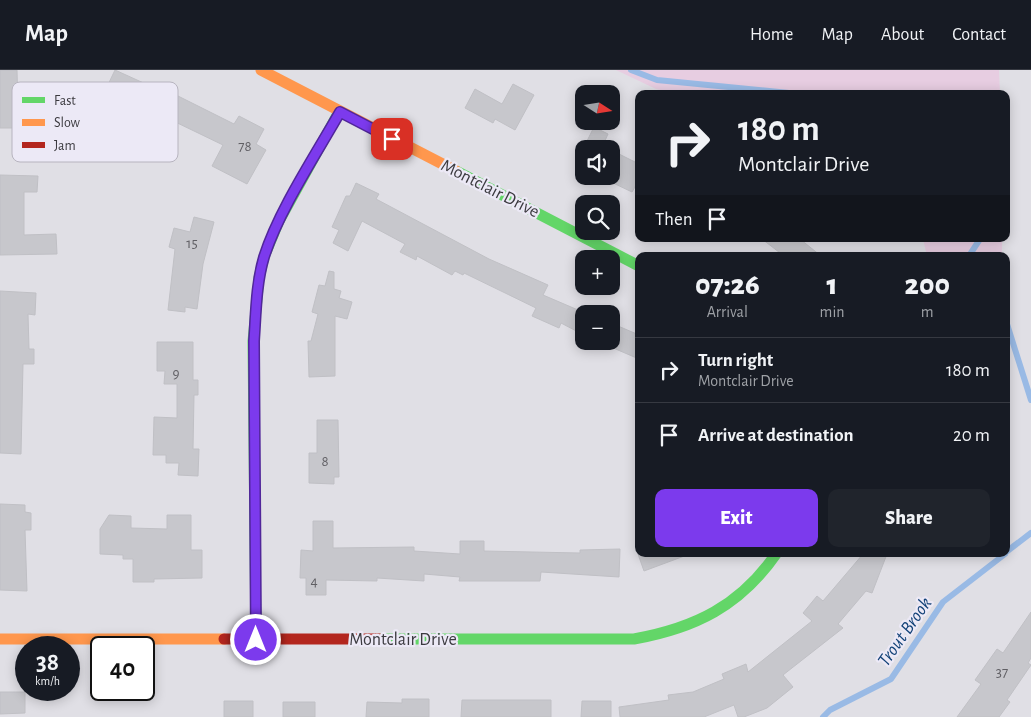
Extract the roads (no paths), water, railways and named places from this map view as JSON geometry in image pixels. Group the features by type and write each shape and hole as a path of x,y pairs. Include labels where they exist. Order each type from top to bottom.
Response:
{"street":[{"name":"Montclair Drive","path":"261,70 635,264"},
{"path":"256,640 254,341 257,296 264,258 282,216 340,112"},
{"name":"Montclair Drive","path":"0,639 619,640 654,636 694,624 725,606 752,583 774,557"}],"waterway":[{"name":"Trout Brook","path":"631,70 657,80 758,90"},
{"name":"Trout Brook","path":"972,252 978,242"},
{"name":"Trout Brook","path":"1010,334 1031,400"},
{"name":"Trout Brook","path":"1010,549 1031,533"},
{"name":"Trout Brook","path":"823,717 830,710 891,679 943,602 1001,557"}]}
